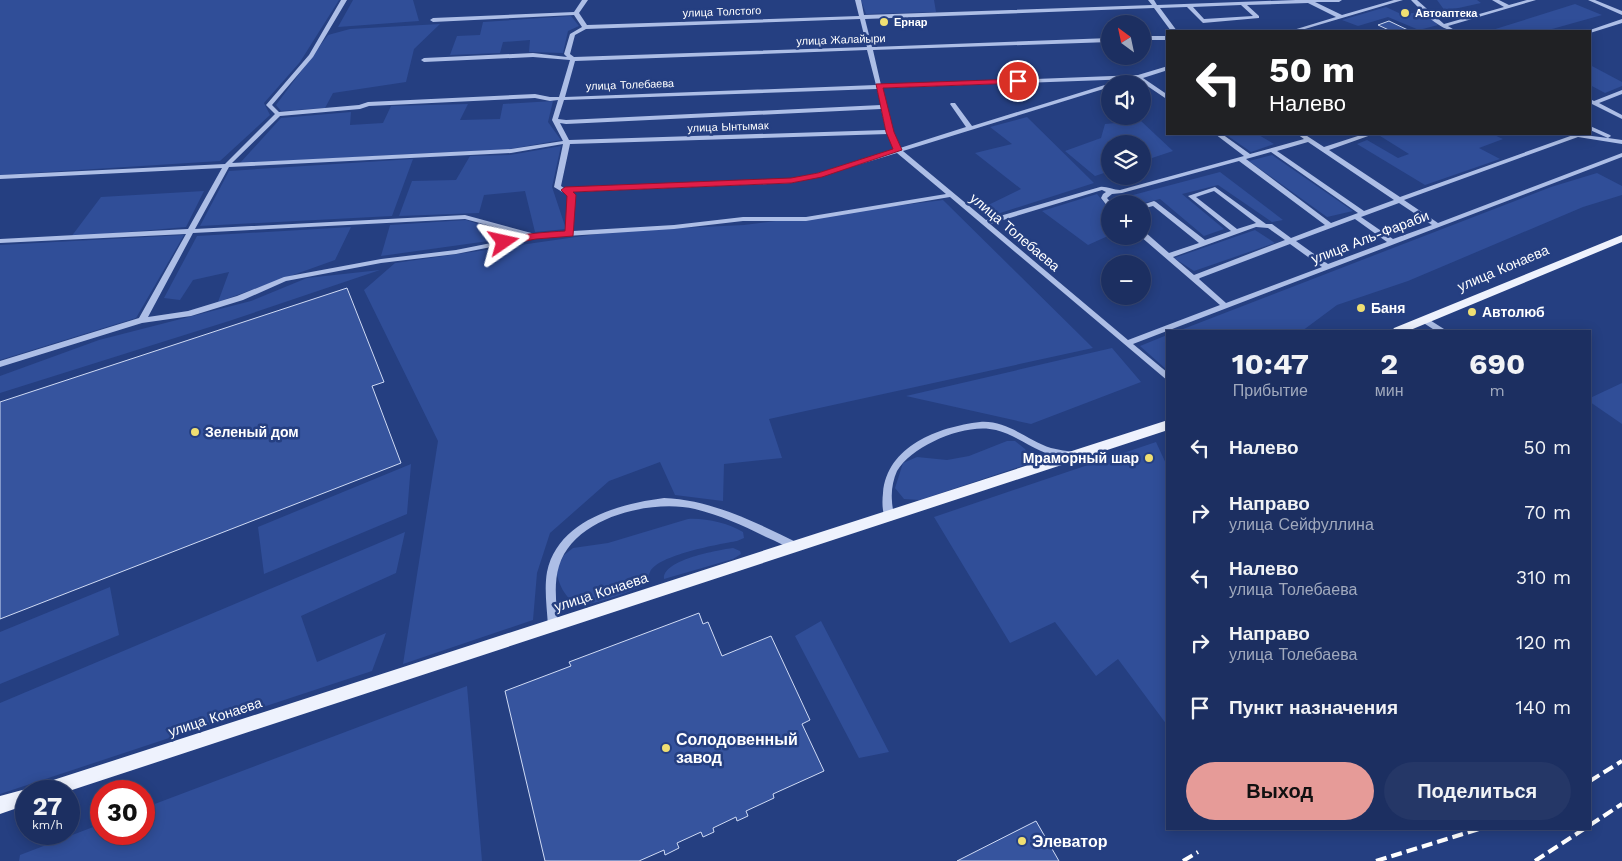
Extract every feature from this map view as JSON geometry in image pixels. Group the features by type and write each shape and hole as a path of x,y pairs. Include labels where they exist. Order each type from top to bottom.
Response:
{"main road":[{"name":"улица Конаева","path":"1400,330 1622,238"},
{"name":"улица Конаева","path":"78,780 1078,456 1166,426"},
{"path":"0,806 15,801"}],"street":[{"path":"142,320 226,166 278,114 269,105 311,56 344,0"},
{"path":"576,13 585,0"},
{"name":"улица Толебаева","path":"858,0 890,132 898,150 1166,376"},
{"path":"1151,0 1173,30"},
{"name":"улица Толстого","path":"585,27 1339,0"},
{"path":"1296,30 1400,0"},
{"path":"1414,0 1443,26 1451,30"},
{"path":"1495,0 1509,7"},
{"path":"1443,26 1533,0"},
{"path":"1591,0 1622,13"},
{"path":"1307,1 1341,17"},
{"path":"1189,6 1203,21 1257,17 1243,4"},
{"path":"433,20 576,13"},
{"path":"569,234 572,195 557,187 567,142 555,120 573,59 567,54 573,34 585,27 576,13"},
{"path":"1591,31 1622,21"},
{"path":"1151,38 1166,38"},
{"name":"улица Жалайыри","path":"424,60 533,55 573,59 1101,40"},
{"path":"1145,75 1166,69"},
{"name":"улица Толебаева","path":"278,114 360,108 368,104 536,96 550,99 562,97 1101,78"},
{"path":"1151,86 1166,97"},
{"path":"565,190 791,181 819,175 1101,88"},
{"path":"1592,102 1622,92"},
{"path":"1592,102 1622,117"},
{"path":"953,104 970,128"},
{"path":"555,120 566,122 884,107"},
{"path":"1195,280 1197,276 1354,216 1578,135 1622,142 1591,128"},
{"name":"улица Ынтымак","path":"0,178 511,151 567,142 890,132"},
{"path":"1219,135 1250,156"},
{"path":"1300,135 1436,225"},
{"path":"1324,150 1367,135"},
{"path":"984,223 1102,188 1111,192 1120,192 1308,140"},
{"path":"1272,150 1363,213"},
{"name":"улица Аль-Фараби","path":"1128,343 1622,155"},
{"path":"1241,159 1330,226"},
{"path":"1236,232 1190,196 1216,189 1263,225"},
{"path":"1105,195 1111,192"},
{"path":"0,364 142,320 188,314 240,298 284,279 381,260 456,252 536,236 674,227 743,219 806,219 951,194"},
{"path":"1151,205 1154,204 1204,243"},
{"path":"1354,216 1392,242"},
{"path":"0,241 465,217 536,236"},
{"path":"1168,256 1256,225 1263,225 1270,226 1327,267"},
{"path":"1151,242 1224,305"},
{"path":"1425,320 1440,330"},
{"path":"889,517 887,506 888,493 890,478 896,462 906,452 939,435 988,425 1011,432 1047,450 1078,456"},
{"path":"553,626 553,566 565,542 590,523 628,508 665,502 696,506 762,530 797,547"}],"shaded area":[{"path":"0,0 339,0 300,62 264,103 270,115 220,161 0,175"},
{"path":"353,0 413,0 419,21 338,27"},
{"path":"861,0 934,0 936,12 866,14"},
{"path":"1437,0 1477,0 1481,3 1445,11"},
{"path":"1575,4 1602,15 1549,30 1492,30"},
{"path":"1386,7 1401,14 1424,12 1438,25 1419,30 1388,17 1358,26 1342,20"},
{"path":"571,16 579,26 568,31 563,53 529,52 530,40 503,42 500,53 450,55 457,36 480,35 483,22"},
{"path":"440,24 414,49 406,82 333,93 325,108 281,111 276,105 328,35 350,29"},
{"path":"1591,66 1622,82 1622,86 1605,93 1591,86"},
{"path":"553,101 548,122 561,140 510,149 240,163 281,118 351,112 350,125 383,123 391,106 468,104 460,120 500,119 503,104"},
{"path":"1027,117 1094,183 991,216 978,210 1021,189 975,153 1012,144 990,127"},
{"path":"1105,125 1145,125 1173,151 1151,158 1151,135 1102,135"},
{"path":"1226,135 1259,135 1274,144 1251,152"},
{"path":"1379,135 1494,135 1503,139 1479,148 1500,159 1425,185 1357,144 1367,140 1398,158 1409,154"},
{"path":"1101,138 1101,174 1095,176 1065,151"},
{"path":"561,146 552,187 566,229 535,232 525,191 484,195 479,213 399,216 412,181 456,180 470,156 510,155"},
{"path":"1272,155 1353,211 1327,217 1249,161"},
{"path":"413,159 392,216 200,226 229,171"},
{"path":"1220,172 1283,220 1272,222 1218,185 1182,194 1224,229 1204,236 1160,199 1151,201 1151,195 1133,195"},
{"path":"1597,173 1622,186 1622,195 1583,207 1408,281 1337,305 1303,330 1181,330 1551,187"},
{"path":"204,191 186,227 71,237 101,197"},
{"path":"1097,194 1101,199 1101,239 1088,245 1042,211"},
{"path":"943,200 1093,348 769,419 782,458 724,464 723,501 675,495 660,462 609,481 550,533 537,573 533,620 403,664 438,441 364,290 395,263 618,231 744,225"},
{"path":"466,220 518,237 381,256 390,225"},
{"path":"351,227 335,260 218,302 229,272 193,280 180,300 164,298 197,236"},
{"path":"1255,230 1275,243 1194,271 1174,258"},
{"path":"184,235 136,318 0,360 0,245"},
{"path":"380,270 229,321 0,393 0,376 99,340 251,301 307,278"},
{"path":"1166,335 1166,369 1140,346"},
{"path":"1112,348 1141,382 1031,424 906,396"},
{"path":"1622,383 1622,424 1591,403 1591,398"},
{"path":"1007,441 1015,441 1025,449 1028,455 1025,465 920,500 904,499 895,488 903,463 917,457 947,460 969,456"},
{"path":"1156,442 1166,464 1166,724 1118,659 1096,676 1055,622 1010,643 934,517"},
{"path":"411,464 407,514 264,574 258,527"},
{"path":"688,519 709,520 723,524 743,532 744,538 690,551 664,560 650,572 648,584 604,600 577,606 563,590 556,570 564,555 573,548 608,543"},
{"path":"405,532 396,573 301,616 317,662 386,633 372,671 42,780 15,780 15,789 0,794 0,703"},
{"path":"733,548 740,551 741,554 733,559 664,579 666,572 681,561"},
{"path":"110,587 119,635 0,684 0,632"},
{"path":"821,621 889,752 859,758 795,636"},
{"path":"467,686 482,861 19,861 20,855 46,845 80,845 80,832 90,828 90,845 155,845 155,804"}],"building":[{"path":"1389,21 1408,30 1389,30 1378,25"},
{"name":"Зеленый дом","path":"347,288 384,382 372,386 401,463 0,619 0,402"},
{"name":"Солодовенный завод","path":"699,613 703,624 708,622 722,656 771,636 810,720 802,724 824,771 773,794 774,798 746,811 748,816 737,821 736,817 713,828 714,832 703,837 701,832 677,843 679,848 665,855 664,850 639,861 545,861 505,691 571,666 569,662"},
{"name":"Элеватор","path":"1036,821 1059,861 957,861"}],"railway":[{"path":"1591,780 1622,761"},
{"path":"1591,824 1622,804"},
{"path":"1376,861 1476,830"},
{"path":"1535,861 1582,830"},
{"path":"1183,861 1198,852"}],"place":[{"name":"Автоаптека","path":"1405,13"},
{"name":"Ернар","path":"884,22"},
{"name":"Баня","path":"1361,308"},
{"name":"Автолюб","path":"1472,312"},
{"name":"Зеленый дом","path":"195,432"},
{"name":"Мраморный шар","path":"1149,458"},
{"name":"Солодовенный завод","path":"666,748"},
{"name":"Элеватор","path":"1022,841"}],"route":[{"path":"504,242 536,236 569,234 572,195 565,190 791,181 819,175 898,150 890,132 878,86 1018,81"}]}
